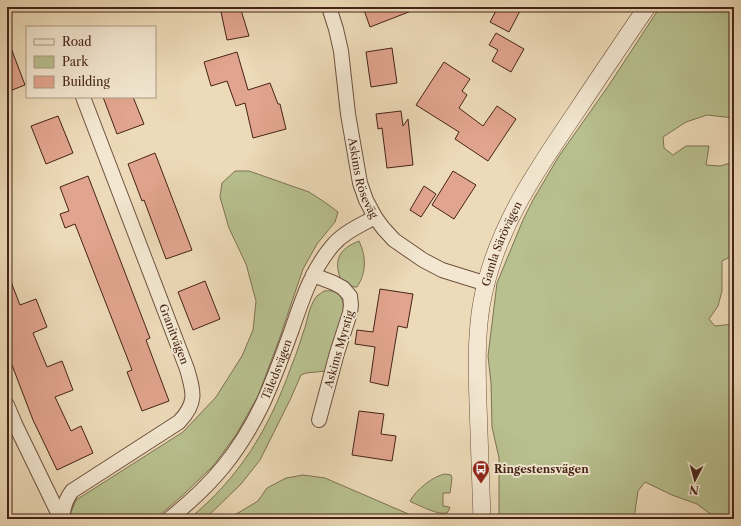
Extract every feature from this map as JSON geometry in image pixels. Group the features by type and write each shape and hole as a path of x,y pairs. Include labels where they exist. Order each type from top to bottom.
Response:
{"street":[{"name":"Askims Röseväg","path":"329,7 341,51 348,114 360,183 366,200 375,217 394,240 423,260 442,270 487,284"},
{"name":"Gamla Särövägen","path":"482,519 477,369 478,330 487,284 497,250 522,193 647,7"},
{"name":"Granitvägen","path":"61,519 66,498 72,491 179,422 188,413 192,404 191,385 187,369 83,98"},
{"name":"Tåledsvägen","path":"168,519 221,471 243,440 271,385 300,304 313,275 326,254 341,237 375,217"},
{"name":"Askims Myrstig","path":"313,275 344,288 350,296 351,305 319,420"},
{"path":"7,405 61,519"}],"green space":[{"path":"660,7 734,7 734,118 707,115 686,122 663,137 664,148 673,155 686,146 709,146 706,165 720,166 734,162 734,255 722,261 722,291 718,306 709,319 715,326 734,324 734,519 717,519 697,504 672,495 645,482 638,491 634,519 499,519 499,458 492,427 491,383 488,356 497,283 523,220 533,200 559,156 609,85"},
{"path":"235,171 249,171 309,192 338,212 335,222 317,244 303,269 258,396 236,435 213,466 182,496 155,519 71,519 71,512 76,500 183,432 216,397 242,356 253,330 256,301 246,264 229,228 220,197 222,183"},
{"path":"359,241 363,252 364,270 363,276 357,287 354,287 341,280 338,261 342,252 352,244"},
{"path":"324,291 336,292 342,299 344,310 338,337 326,371 301,375 260,460 241,484 205,519 189,519 207,503 238,469 263,431 282,390 297,351 311,306 317,296"},
{"path":"303,475 325,478 420,519 228,519 258,501 267,488 286,478"},
{"path":"440,475 451,475 452,478 450,493 443,493 443,506 450,508 447,513 438,513 410,501 416,492 425,484"}],"building":[{"path":"240,7 249,36 227,40 221,12"},
{"path":"363,7 419,7 419,8 370,27"},
{"path":"498,7 522,7 509,32 490,22"},
{"path":"496,33 524,49 511,72 492,61 498,50 489,45"},
{"path":"7,40 25,85 7,92"},
{"path":"392,48 397,83 371,87 366,52"},
{"path":"237,52 248,90 270,83 278,104 280,104 286,129 253,138 245,103 236,106 227,81 211,86 204,62"},
{"path":"444,62 470,79 462,91 467,95 459,108 483,126 497,106 516,119 488,161 455,139 459,132 416,105"},
{"path":"103,98 133,98 144,124 117,134"},
{"path":"401,111 403,126 408,119 413,165 387,168 382,128 378,129 376,114"},
{"path":"58,116 73,153 46,164 31,126"},
{"path":"155,153 192,250 166,259 144,200 142,201 128,164"},
{"path":"453,171 476,185 454,219 432,205"},
{"path":"88,176 150,338 146,340 169,401 142,411 127,372 132,370 75,224 65,228 60,214 69,211 60,187"},
{"path":"424,186 436,194 421,217 410,210"},
{"path":"8,274 20,305 36,299 47,327 33,333 47,367 62,361 73,390 55,397 71,431 81,426 93,453 57,470 33,420 7,352"},
{"path":"205,281 220,319 193,330 178,292"},
{"path":"380,289 413,294 407,328 398,326 388,386 370,382 375,347 355,344 357,330 373,332"},
{"path":"359,411 384,414 381,434 396,436 392,461 352,455"}],"place":[{"name":"Ringestensvägen","path":"481,484"}]}
